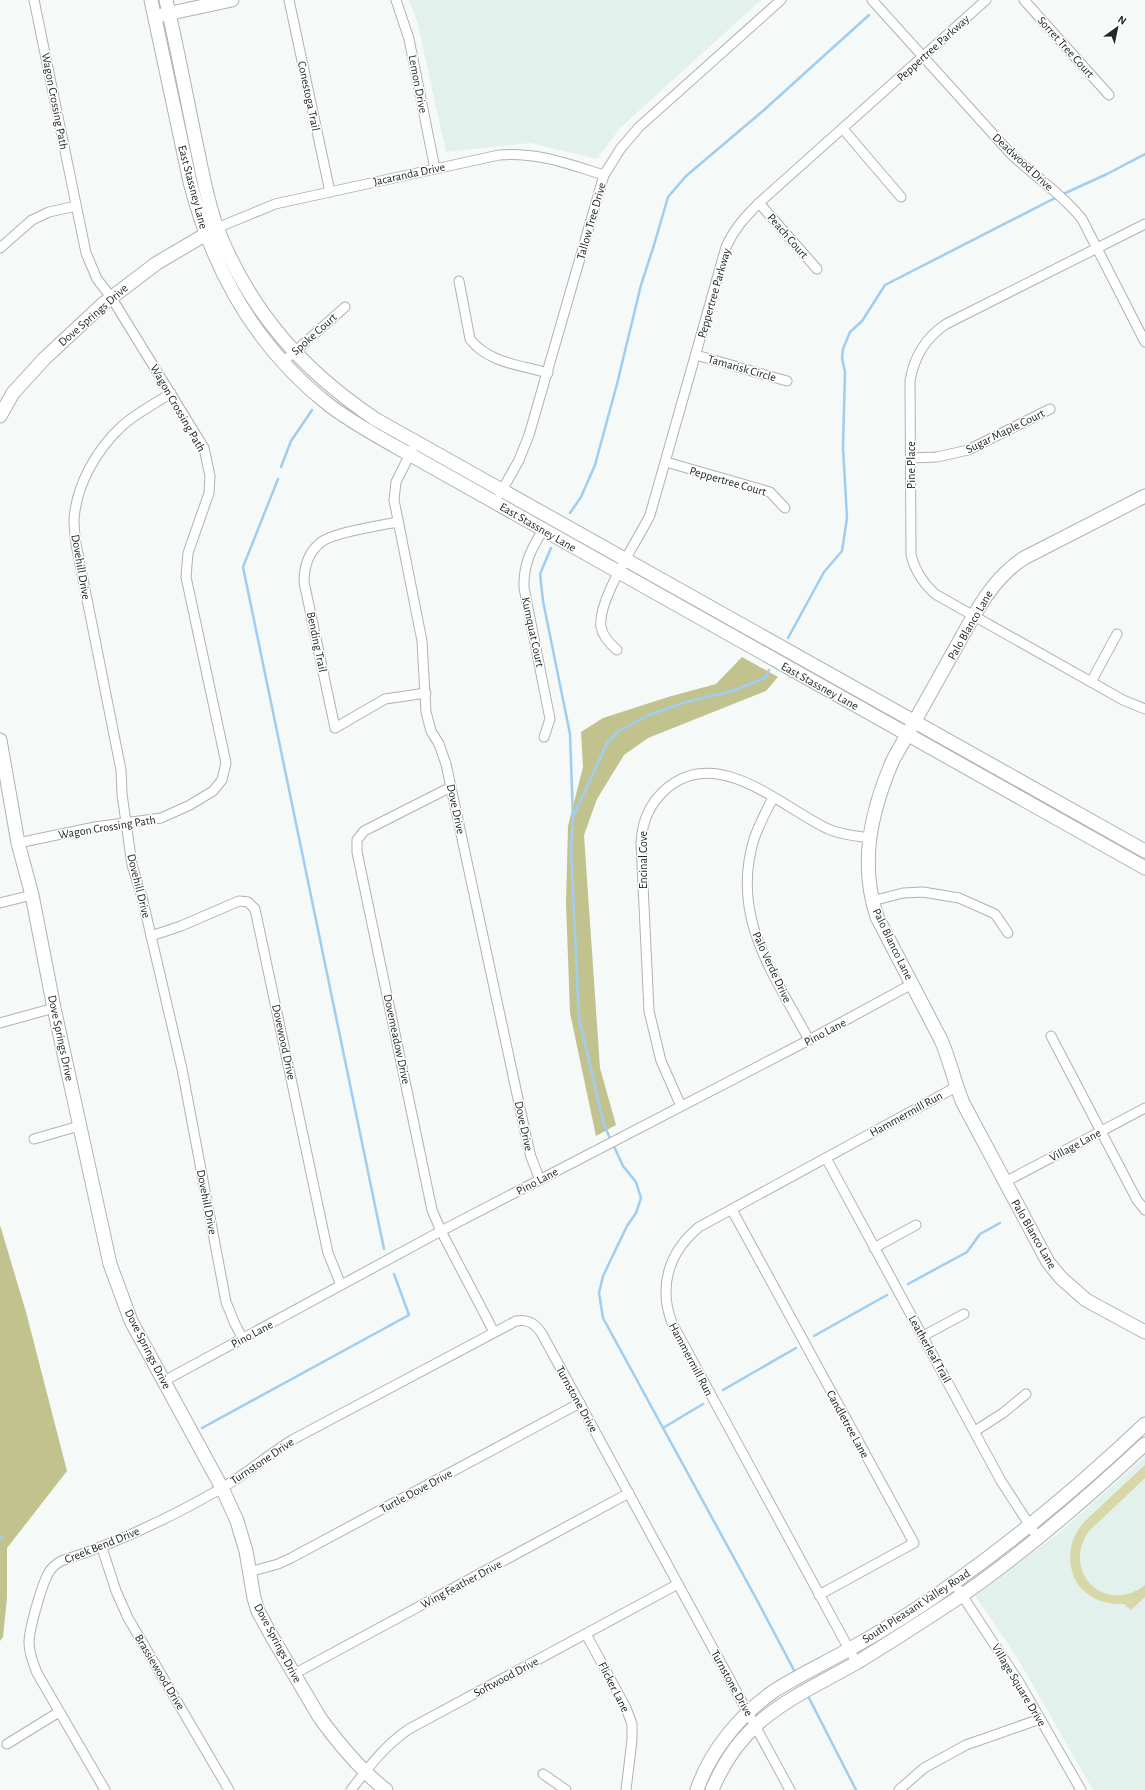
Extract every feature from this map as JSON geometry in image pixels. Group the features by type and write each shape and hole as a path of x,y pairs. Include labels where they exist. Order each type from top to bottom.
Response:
{"main road":[{"name":"East Stassney Lane","path":"151,0 190,182 211,230 254,300 273,327 294,352 319,377 375,419 1145,851"},
{"name":"East Stassney Lane","path":"166,0 203,179 214,255 239,303 260,334 283,362 330,406 365,429 1145,868"},
{"path":"155,17 232,0"},
{"name":"Dove Springs Drive","path":"0,416 13,393 44,358 111,297 157,263 211,230"},
{"name":"Palo Blanco Lane","path":"1145,496 1014,564 997,580 974,616 915,722 884,782 876,806 870,838 867,870 872,901 885,932 947,1053 956,1087 1048,1262 1061,1278 1091,1304 1145,1332"},
{"name":"Dove Springs Drive","path":"0,740 18,843 32,895 54,1008 110,1264 131,1321 222,1488 237,1521 246,1551 254,1598 258,1611 326,1727 351,1757 386,1790"},
{"name":"South Pleasant Valley Road","path":"697,1790 705,1771 720,1745 748,1712 769,1695 849,1650 954,1583 1029,1526 1101,1465 1145,1424"},
{"name":"South Pleasant Valley Road","path":"712,1790 729,1757 755,1726 769,1713 797,1695 856,1662 962,1595 1038,1538 1110,1477 1145,1444"}],"street":[{"name":"Wagon Crossing Path","path":"18,843 95,827 127,824 161,818 213,791 222,780 226,763 186,577 188,553 209,492 210,476 204,448 111,297 97,279 90,266 76,206 34,0"},
{"name":"Conestoga Trail","path":"289,0 330,192"},
{"name":"Lemon Drive","path":"396,0 409,39 436,168"},
{"name":"Tallow Tree Drive","path":"496,503 524,448 548,373 604,175 621,148 639,126 781,0"},
{"name":"Deadwood Drive","path":"872,0 1011,154 1082,219 1145,342"},
{"name":"Peppertree Parkway","path":"617,650 608,642 603,633 601,621 605,600 650,515 726,247 740,223 759,203 986,0"},
{"name":"Sorret Tree Court","path":"1024,0 1109,95"},
{"path":"843,129 901,197"},
{"name":"Jacaranda Drive","path":"211,230 275,204 499,155 515,154 544,157 604,175"},
{"name":"Peach Court","path":"759,203 817,269"},
{"path":"0,248 32,220 49,212 76,206"},
{"name":"Pine Place","path":"1145,224 946,324 926,341 914,364 910,381 911,555 915,567 923,581 935,594 1123,700 1145,709"},
{"path":"458,281 470,339 476,346 490,357 548,373"},
{"name":"Spoke Court","path":"283,362 345,306"},
{"name":"Tamarisk Circle","path":"696,355 788,381"},
{"name":"Dovehill Drive","path":"171,393 123,425 106,444 93,462 84,481 77,502 74,520 76,544 121,770 122,794 132,865 142,897 182,1070 226,1302 235,1324 244,1339"},
{"name":"Sugar Maple Court","path":"911,458 937,456 968,450 1050,409"},
{"name":"Dove Drive","path":"417,442 396,482 394,500 422,641 426,712 431,731 439,744 446,764 526,1136 531,1157 540,1180"},
{"name":"Peppertree Court","path":"666,462 770,492 785,508"},
{"name":"Bending Trail","path":"398,522 334,536 320,542 310,554 304,569 304,582 335,728 385,699 426,693"},
{"name":"Kumquat Court","path":"544,737 550,719 523,577 528,556 547,532"},
{"path":"1091,682 1117,634"},
{"name":"Encinal Cove","path":"681,1106 661,1062 649,1011 641,842 643,824 650,808 660,795 676,782 697,774 708,773 728,775 746,782 835,832 870,838"},
{"name":"Dovemeadow Drive","path":"451,787 364,831 357,840 357,852 432,1210 441,1232 494,1332"},
{"name":"Palo Verde Drive","path":"773,798 757,832 750,859 747,881 750,917 764,955 809,1040"},
{"path":"872,901 903,893 923,892 947,895 976,904 995,914 1008,932"},
{"path":"0,903 32,895"},
{"name":"Dovewood Drive","path":"151,936 181,926 239,901 248,902 255,910 328,1253 341,1285"},
{"name":"Pino Lane","path":"164,1381 244,1339 341,1285 621,1137 809,1040 912,984"},
{"path":"0,1023 54,1008"},
{"path":"1051,1036 1137,1200 1145,1210"},
{"name":"Hammermill Run","path":"856,1662 672,1323 667,1310 665,1297 666,1279 672,1260 677,1251 691,1234 699,1228 956,1087"},
{"name":"Village Lane","path":"1005,1182 1145,1108"},
{"path":"34,1139 79,1126"},
{"name":"Leatherleaf Trail","path":"826,1158 1001,1481 1038,1538"},
{"name":"Candletree Lane","path":"732,1210 914,1543 819,1595"},
{"path":"874,1248 916,1225"},
{"path":"923,1336 964,1314"},
{"name":"Turnstone Drive","path":"222,1488 292,1440 516,1320 529,1321 538,1328 580,1403 790,1790"},
{"path":"975,1431 1003,1413 1026,1394"},
{"name":"Turtle Dove Drive","path":"249,1572 278,1564 291,1558 580,1403"},
{"name":"Creek Bend Drive","path":"105,1790 32,1663 29,1642 31,1624 48,1575 53,1567 61,1562 102,1548 222,1488"},
{"name":"Wing Feather Drive","path":"294,1674 629,1493"},
{"name":"Brassiewood Drive","path":"102,1548 116,1591 128,1618 229,1790"},
{"name":"Village Square Drive","path":"954,1583 1003,1657 1081,1790"},
{"name":"Softwood Drive","path":"351,1790 365,1771 396,1737 678,1584"},
{"name":"Flicker Lane","path":"586,1634 626,1708 632,1724 632,1740 626,1790"},
{"path":"7,1744 59,1712"},
{"path":"899,1790 924,1768 966,1745 1040,1719"},
{"path":"543,1774 566,1790"}],"shaded area":[{"path":"409,0 761,0 620,128 597,159 530,143 446,152 417,21"},
{"path":"1145,1457 1145,1790 1093,1790 1015,1654 975,1596 1059,1533"}],"green space":[{"path":"742,657 778,677 766,691 648,738 624,755 597,799 584,835 600,1068 616,1125 596,1136 570,1013 566,903 568,826 583,767 581,732 603,718 668,697 716,684"},
{"path":"0,1225 26,1312 67,1471 7,1548 7,1598 3,1637 0,1641"},
{"path":"1145,1465 1145,1478 1089,1531 1081,1546 1080,1561 1084,1574 1092,1585 1102,1592 1116,1595 1130,1593 1145,1585 1145,1597 1131,1610 1124,1604 1112,1604 1100,1601 1085,1592 1076,1581 1073,1574 1070,1552 1079,1528"}],"waterway":[{"path":"570,513 581,497 595,465 617,384 641,285 668,197 686,176 764,110 869,15"},
{"path":"1061,195 1107,174 1145,154"},
{"path":"788,638 824,572 842,551 847,518 843,447 845,372 842,358 843,349 850,332 862,321 885,285 1057,197"},
{"path":"281,467 291,441 312,410"},
{"path":"278,479 243,567 384,1249"},
{"path":"551,548 540,574 543,601 570,734 573,817 571,850 579,1018 604,1125 623,1166 636,1182 641,1198 636,1213 627,1226 603,1276 599,1293 603,1318 796,1674"},
{"path":"574,815 607,743 619,731 649,715 686,702 732,691 765,678 769,670"},
{"path":"908,1284 967,1252 980,1234 1000,1223"},
{"path":"202,1428 409,1315 394,1274"},
{"path":"814,1336 887,1295"},
{"path":"723,1390 796,1348"},
{"path":"663,1428 703,1404"},
{"path":"807,1694 856,1790"}]}
